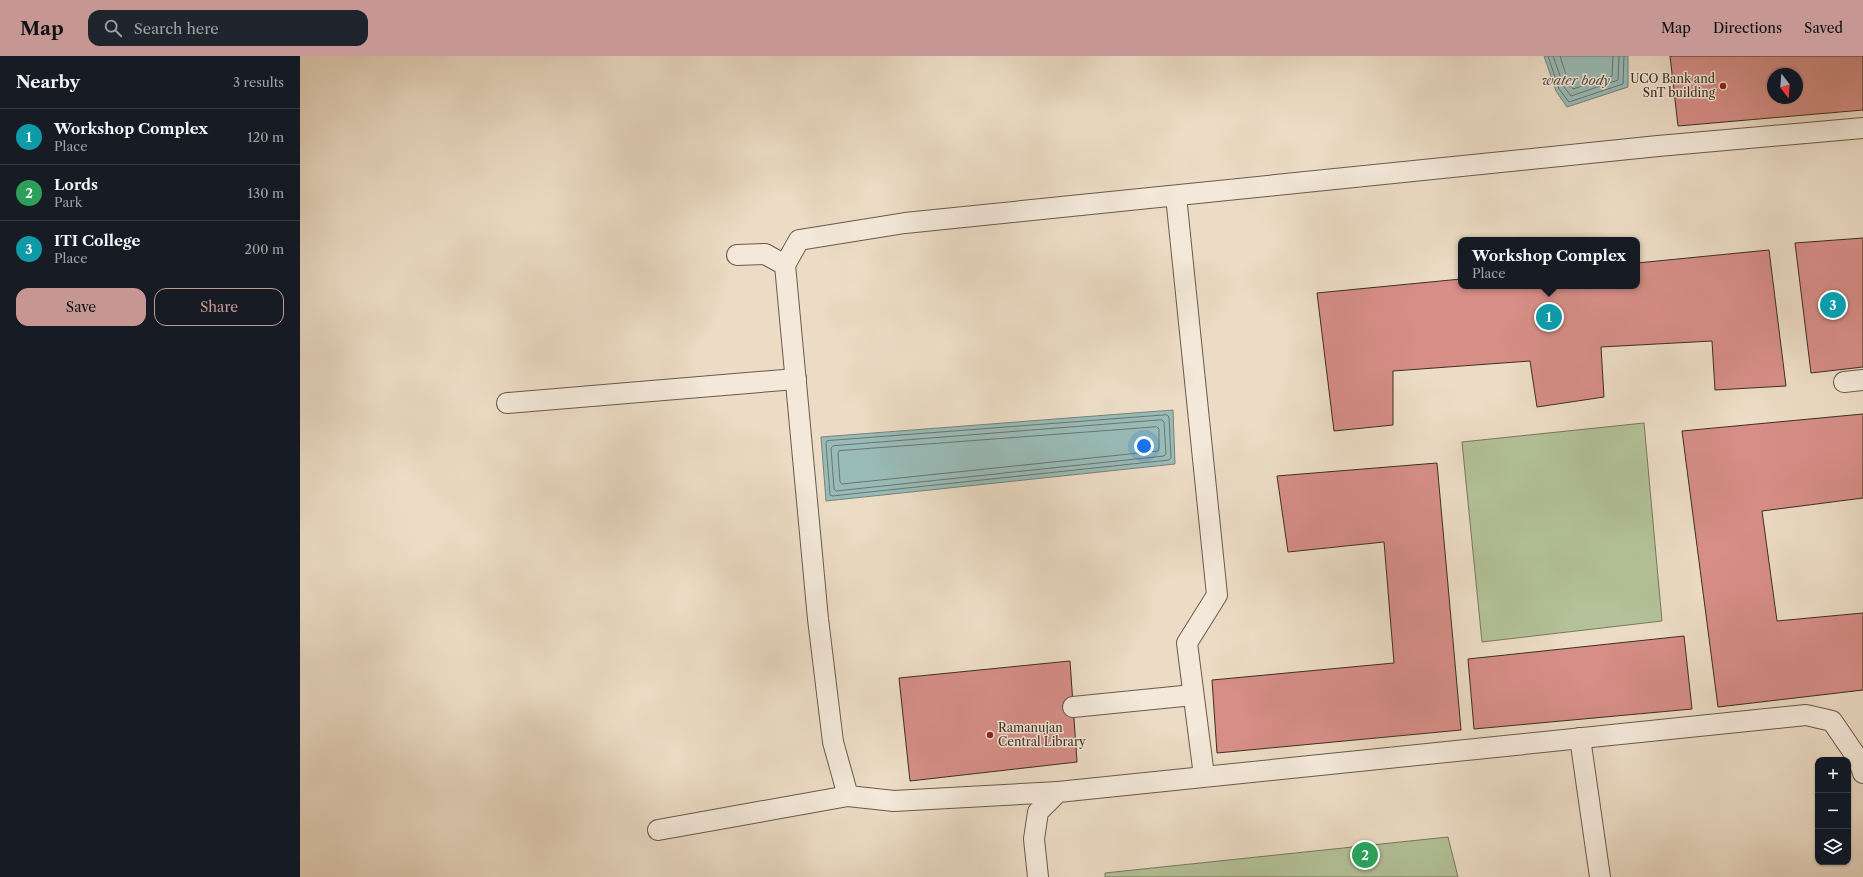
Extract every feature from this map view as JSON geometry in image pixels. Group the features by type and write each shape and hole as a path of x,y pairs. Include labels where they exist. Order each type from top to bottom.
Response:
{"street":[{"path":"848,796 834,742 818,619 785,265 799,240 905,223 1658,146 1863,128"},
{"path":"1176,196 1218,595 1187,644 1204,776"},
{"path":"738,255 765,254 785,265"},
{"path":"507,403 796,379"},
{"path":"1073,707 1193,695"},
{"path":"658,830 848,796 894,801 1058,792 1806,715 1832,721 1858,759 1863,773"},
{"path":"1580,738 1600,877"},
{"path":"1038,877 1034,839 1038,812 1058,792"}],"green space":[{"path":"1644,423 1662,621 1482,642 1462,442"},
{"path":"1448,837 1458,877 1105,877 1105,873"}],"water":[{"name":"water body","path":"1544,56 1628,56 1628,87 1567,107 1556,91"},
{"path":"1173,410 1175,464 826,501 821,437"}],"building":[{"name":"UCO Bank and SnT building","path":"1670,56 1863,56 1863,110 1678,126"},
{"path":"1863,238 1863,367 1811,373 1795,243"},
{"path":"1769,250 1786,386 1715,390 1712,341 1601,347 1604,397 1537,407 1530,361 1393,371 1393,425 1334,431 1317,293 1458,279 1458,289 1640,289 1640,263"},
{"path":"1863,414 1863,498 1762,511 1777,621 1863,613 1863,690 1718,707 1682,431"},
{"path":"1437,463 1461,730 1217,753 1212,680 1394,663 1384,542 1288,552 1277,476"},
{"path":"1684,636 1692,709 1474,729 1468,659"},
{"name":"Ramanujan Central Library","path":"1070,661 1077,762 910,781 899,678"}],"place":[{"name":"UCO Bank and SnT building","path":"1723,86"},
{"name":"ITI College","path":"1833,305"},
{"name":"Workshop Complex","path":"1549,317"},
{"name":"Ramanujan Central Library","path":"990,735"},
{"name":"Lords","path":"1365,855"}]}
